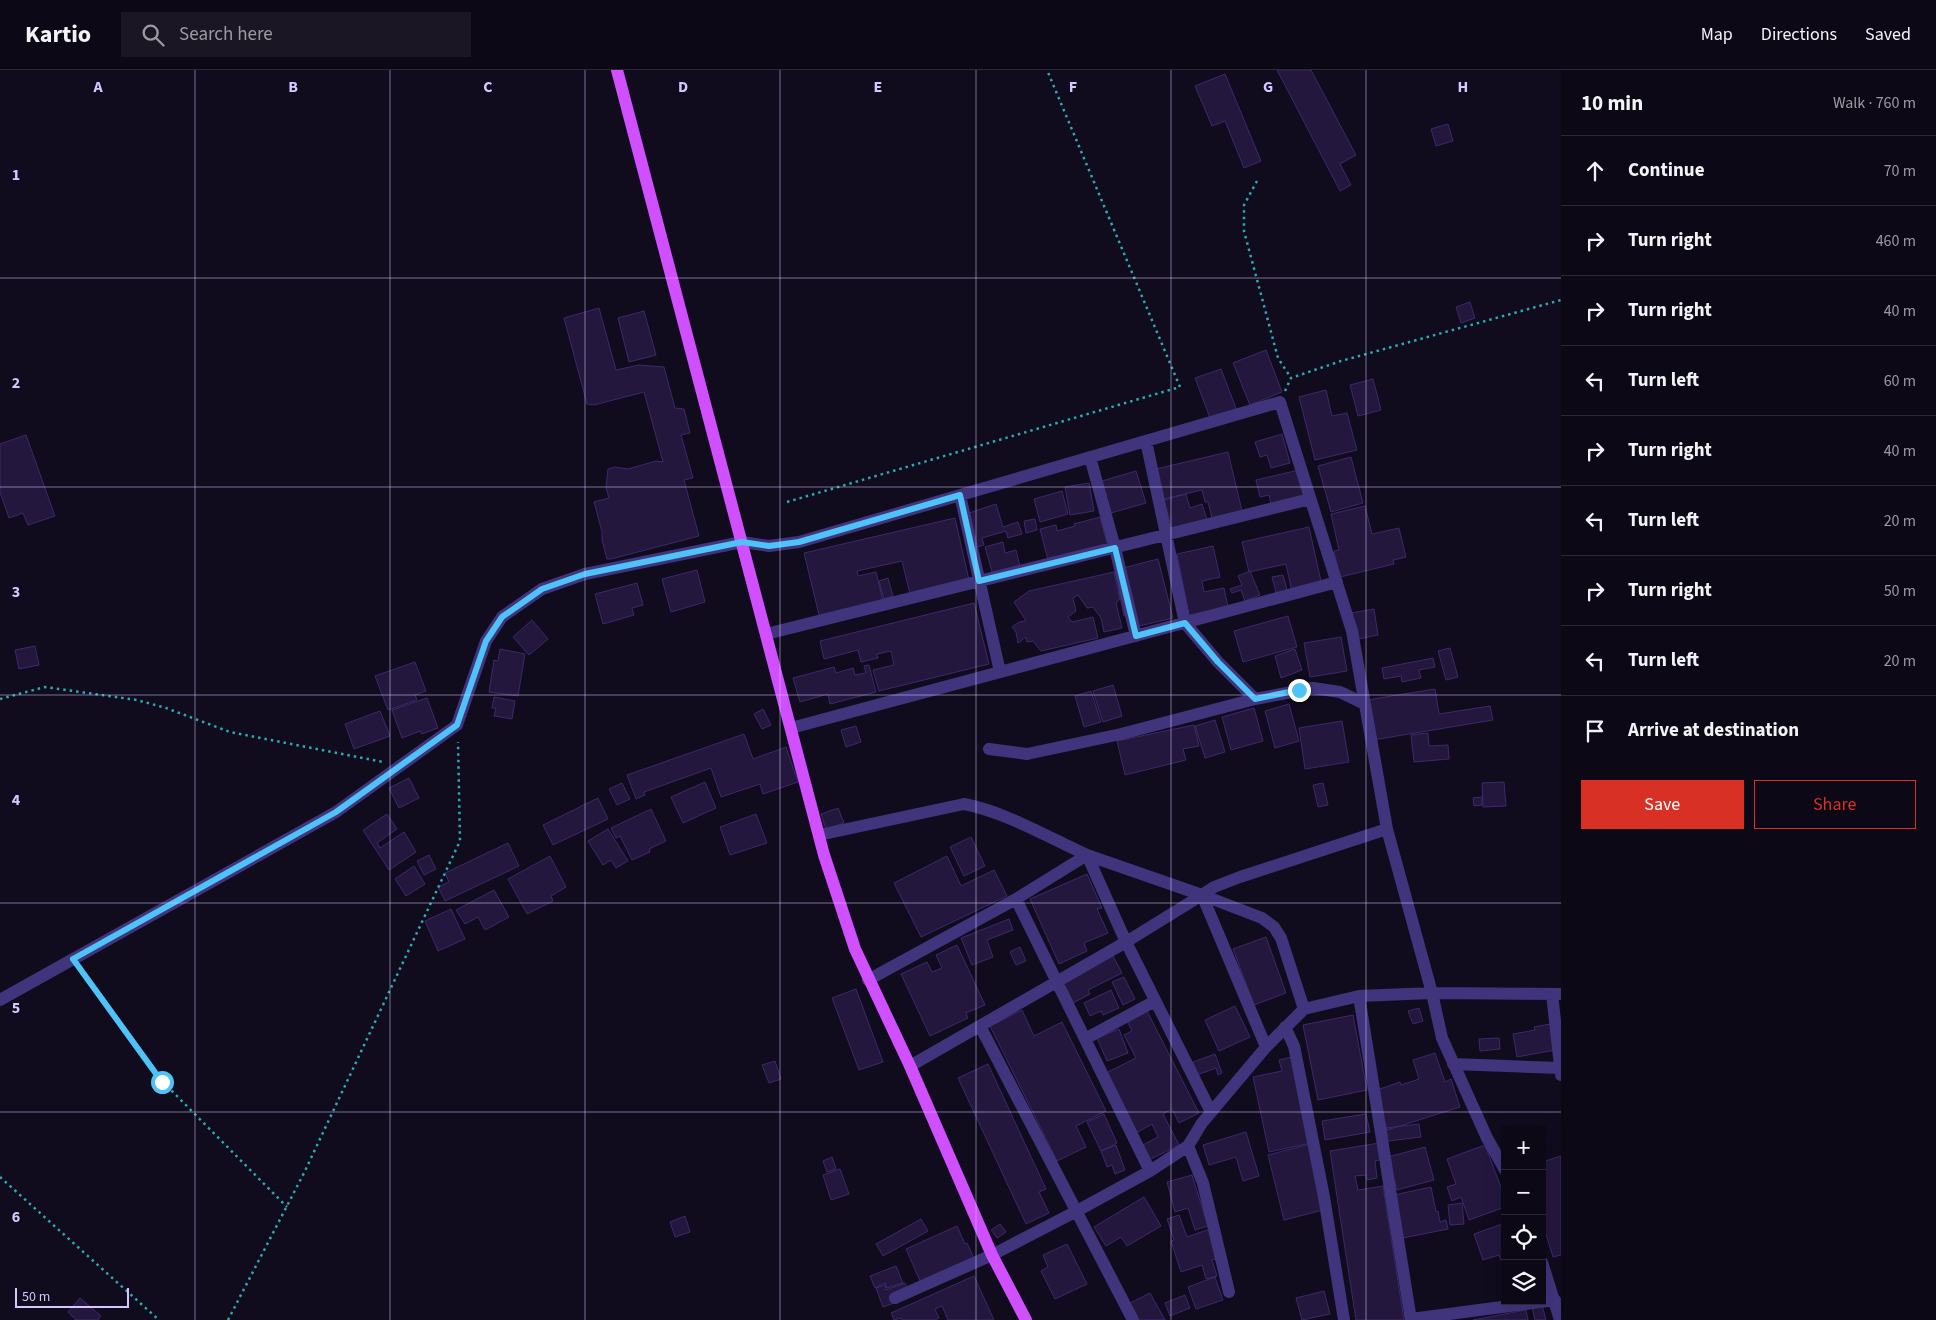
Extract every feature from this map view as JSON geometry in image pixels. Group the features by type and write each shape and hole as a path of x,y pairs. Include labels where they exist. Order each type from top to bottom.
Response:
{"main road":[{"path":"617,70 819,835 855,949 910,1066 992,1255 1026,1320"}],"street":[{"path":"0,1000 336,812 457,725 486,641 502,617 542,589 585,574 742,542 769,546 799,542 1280,402 1352,631 1388,829 1432,993 1442,1038 1487,1138 1501,1163"},
{"path":"1146,441 1185,623 1218,662 1255,699"},
{"path":"1090,457 1115,548 1136,636"},
{"path":"960,495 1000,672"},
{"path":"766,634 1310,499"},
{"path":"791,728 1337,582"},
{"path":"989,749 1027,754 1121,734 1255,699 1313,688 1340,692 1365,704"},
{"path":"819,835 964,804 979,806 1087,856 1202,895 1262,918 1274,927 1281,938 1304,1008"},
{"path":"910,1066 1126,942 1214,887 1388,829"},
{"path":"868,980 1016,899 1087,856"},
{"path":"1087,856 1126,942 1211,1112"},
{"path":"1202,895 1266,1047"},
{"path":"1016,899 1150,1171"},
{"path":"894,1298 992,1255 1076,1212 1150,1171 1188,1146 1211,1112 1266,1047 1304,1008 1359,996 1432,993 1557,994 1560,1070 1453,1064"},
{"path":"1359,996 1411,1319 1555,1300"},
{"path":"1085,1039 1155,1001"},
{"path":"980,1026 1133,1320"},
{"path":"1285,1027 1294,1046 1324,1197 1344,1320"},
{"path":"1188,1146 1203,1183 1229,1292"},
{"path":"1546,1274 1560,1320"}],"path":[{"path":"787,502 1180,387 1047,70"},
{"path":"1257,181 1244,205 1244,231 1278,358 1290,378"},
{"path":"1280,402 1290,378 1341,361 1561,300"},
{"path":"0,699 45,687 137,700 166,708 230,732 402,766"},
{"path":"228,1320 287,1207 460,841 457,725"},
{"path":"73,959 162,1082 287,1207"},
{"path":"0,1177 158,1320"}],"building":[{"path":"1277,70 1311,70 1356,155 1340,164 1351,185 1340,191"},
{"path":"1225,74 1261,161 1244,168 1225,121 1212,126 1195,86"},
{"path":"1448,124 1453,141 1436,146 1431,129"},
{"path":"1470,302 1475,318 1461,323 1456,307"},
{"path":"599,308 616,370 639,365 664,367 675,408 684,409 690,433 681,435 693,478 684,480 699,536 611,559 607,559 594,502 609,498 606,488 608,469 615,467 628,469 656,461 663,462 644,392 594,405 587,404 564,318"},
{"path":"644,311 656,355 629,362 618,318"},
{"path":"1266,350 1282,392 1250,405 1233,363"},
{"path":"1221,369 1239,416 1213,426 1195,378"},
{"path":"1373,379 1381,410 1358,416 1350,385"},
{"path":"1326,390 1332,416 1347,413 1357,450 1315,460 1299,397"},
{"path":"1282,434 1290,463 1271,468 1267,455 1260,457 1255,442"},
{"path":"26,435 55,516 28,525 23,513 9,518 0,492 0,444"},
{"path":"1228,452 1242,511 1212,518 1208,502 1205,502 1202,490 1163,499 1156,469"},
{"path":"1351,457 1363,503 1331,512 1318,466"},
{"path":"1299,470 1307,505 1273,513 1269,495 1260,497 1256,480"},
{"path":"1136,471 1146,503 1111,513 1102,481"},
{"path":"1089,483 1094,511 1070,515 1065,487"},
{"path":"1062,491 1068,514 1040,522 1034,499"},
{"path":"1186,494 1190,508 1202,504 1207,520 1172,530 1164,500"},
{"path":"996,504 1003,527 1018,522 1022,534 1008,538 1006,531 982,538 984,545 977,547 966,514"},
{"path":"1365,506 1372,534 1399,528 1406,557 1393,560 1394,564 1340,577 1334,551 1339,550 1331,514"},
{"path":"1100,517 1108,547 1048,560 1040,529 1056,525 1057,531"},
{"path":"955,518 969,580 910,594 902,561 857,571 858,576 876,572 883,601 820,619 804,553"},
{"path":"1035,519 1037,530 1026,533 1024,521"},
{"path":"1309,527 1322,586 1292,592 1286,564 1249,572 1242,542"},
{"path":"1003,542 1005,553 1016,550 1020,567 993,575 985,547"},
{"path":"1213,546 1220,577 1202,581 1204,592 1224,588 1228,607 1189,615 1177,554"},
{"path":"1158,559 1173,618 1135,627 1131,614 1124,616 1119,592 1128,590 1123,568"},
{"path":"697,570 705,602 671,612 662,579"},
{"path":"1250,571 1260,595 1245,601 1241,590 1232,593 1230,589 1242,585 1238,576"},
{"path":"1114,572 1120,599 1116,603 1122,628 1104,632 1101,618 1093,607 1087,608 1078,595 1073,598 1076,611 1068,617 1072,622 1093,617 1098,638 1041,651 1033,641 1027,642 1026,637 1018,643 1016,632 1012,627 1019,622 1026,621 1014,602 1029,591"},
{"path":"1283,575 1288,593 1277,596 1272,577"},
{"path":"888,578 893,596 884,599 879,581"},
{"path":"637,583 643,605 632,608 634,615 603,624 595,594"},
{"path":"974,603 989,664 879,691 873,670 894,665 891,651 877,654 878,658 861,662 858,650 824,659 820,641"},
{"path":"1374,609 1378,635 1349,641 1345,614"},
{"path":"1288,616 1297,647 1243,662 1234,631"},
{"path":"532,620 548,639 529,655 513,637"},
{"path":"1341,637 1347,671 1310,677 1304,643"},
{"path":"35,646 39,665 19,669 15,650"},
{"path":"1450,648 1458,677 1446,680 1438,651"},
{"path":"500,649 525,654 518,696 489,692 494,660 498,661"},
{"path":"1295,649 1302,670 1281,678 1275,656"},
{"path":"1433,658 1435,667 1419,670 1421,678 1402,682 1401,676 1384,679 1382,668"},
{"path":"415,662 426,691 415,695 417,700 388,710 375,676"},
{"path":"869,665 876,692 830,704 828,694 800,702 793,678 834,667 836,673 853,668 855,675 866,673 864,666"},
{"path":"1113,685 1122,716 1103,722 1093,691"},
{"path":"1435,689 1439,714 1490,706 1493,720 1373,740 1367,700"},
{"path":"1091,691 1101,722 1084,727 1075,696"},
{"path":"494,697 515,701 512,719 494,716 496,708 492,708"},
{"path":"427,698 438,728 422,734 420,731 402,738 392,710"},
{"path":"1289,704 1299,741 1275,748 1265,711"},
{"path":"1254,708 1263,741 1231,750 1222,717"},
{"path":"763,709 771,725 762,729 754,714"},
{"path":"380,711 390,736 354,749 345,724"},
{"path":"1215,720 1225,752 1205,758 1195,726"},
{"path":"1342,721 1349,762 1305,769 1299,728"},
{"path":"1194,725 1199,746 1183,749 1186,760 1125,775 1117,741"},
{"path":"856,726 861,742 846,747 841,730"},
{"path":"1428,733 1429,746 1448,745 1449,759 1414,762 1411,735"},
{"path":"744,734 753,759 786,747 798,782 763,794 760,784 721,797 711,768 644,792 645,795 636,799 627,775"},
{"path":"409,778 419,798 399,808 389,788"},
{"path":"705,782 716,808 683,823 671,797"},
{"path":"1504,782 1506,806 1483,807 1482,783"},
{"path":"622,783 630,799 617,805 609,789"},
{"path":"1323,783 1328,805 1318,807 1313,785"},
{"path":"1482,797 1482,805 1474,806 1473,798"},
{"path":"598,798 608,819 553,845 543,825"},
{"path":"838,808 844,823 826,829 821,814"},
{"path":"651,809 666,841 649,849 650,852 632,860 620,836 616,838 611,828"},
{"path":"387,814 397,829 377,843 380,848 404,832 416,852 389,870 363,830"},
{"path":"756,814 767,843 730,855 720,827"},
{"path":"608,829 628,861 616,868 611,860 603,865 588,841"},
{"path":"971,837 985,866 964,876 950,847"},
{"path":"508,843 519,866 445,901 438,887 449,882 445,873"},
{"path":"429,855 436,869 424,875 417,861"},
{"path":"550,856 566,887 551,896 553,901 527,914 508,879"},
{"path":"947,856 961,886 994,870 1007,896 921,937 894,883"},
{"path":"414,866 425,884 406,896 395,879"},
{"path":"1087,874 1102,908 1097,909 1108,933 1084,943 1087,951 1059,964 1030,899"},
{"path":"494,890 509,917 485,930 478,917 465,924 456,910"},
{"path":"451,909 465,939 438,951 425,921"},
{"path":"1009,919 1013,930 987,940 993,957 972,965 961,938"},
{"path":"1266,937 1286,993 1254,1005 1233,949"},
{"path":"957,945 985,1005 966,1013 968,1018 930,1036 901,974 927,962 932,972 942,968 936,955"},
{"path":"1020,947 1026,961 1016,965 1010,952"},
{"path":"1111,952 1122,973 1088,990 1090,994 1071,1004 1061,983"},
{"path":"1124,977 1135,999 1123,1005 1112,982"},
{"path":"856,989 883,1062 859,1070 832,998"},
{"path":"1111,990 1119,1008 1103,1015 1101,1011 1090,1016 1084,1003"},
{"path":"1235,1006 1250,1037 1219,1051 1205,1020"},
{"path":"1419,1008 1423,1021 1413,1024 1408,1011"},
{"path":"1146,1009 1199,1113 1179,1123 1172,1109 1163,1114 1179,1145 1149,1160 1141,1146 1158,1137 1152,1124 1136,1133 1106,1073 1136,1058 1124,1035 1132,1031 1126,1019"},
{"path":"1022,1010 1034,1036 1062,1022 1106,1111 1076,1126 1086,1147 1057,1161 990,1026"},
{"path":"1353,1015 1367,1090 1318,1100 1303,1025"},
{"path":"1550,1024 1555,1050 1517,1057 1513,1034 1535,1030 1534,1027"},
{"path":"1119,1029 1128,1053 1107,1061 1097,1038"},
{"path":"1499,1038 1500,1049 1480,1051 1479,1039"},
{"path":"1435,1053 1445,1082 1451,1079 1460,1107 1387,1130 1374,1091 1400,1082 1401,1085 1419,1079 1413,1060"},
{"path":"1215,1054 1222,1073 1218,1075 1216,1068 1197,1075 1193,1062"},
{"path":"1292,1057 1311,1143 1269,1152 1253,1077 1282,1071 1279,1060"},
{"path":"775,1061 781,1079 769,1083 762,1065"},
{"path":"988,1064 1046,1189 1039,1192 1049,1213 1026,1224 958,1078"},
{"path":"1104,1114 1117,1143 1101,1151 1087,1122"},
{"path":"1366,1114 1370,1132 1325,1140 1322,1121"},
{"path":"1419,1124 1421,1137 1388,1141 1386,1128"},
{"path":"1246,1132 1259,1176 1243,1181 1236,1157 1209,1165 1203,1145"},
{"path":"1379,1143 1382,1159 1375,1161 1377,1178 1367,1180 1366,1175 1355,1176 1358,1190 1383,1186 1404,1320 1356,1320 1330,1151"},
{"path":"1310,1144 1327,1209 1284,1220 1268,1155"},
{"path":"1116,1145 1125,1170 1115,1174 1112,1165 1107,1167 1101,1151"},
{"path":"1485,1145 1501,1187 1501,1208 1469,1220 1461,1197 1452,1201 1447,1187 1456,1184 1447,1159"},
{"path":"1425,1147 1434,1180 1397,1190 1388,1157"},
{"path":"1561,1156 1561,1255 1553,1257 1546,1234 1546,1161"},
{"path":"832,1157 836,1169 827,1172 823,1161"},
{"path":"840,1169 849,1194 831,1200 823,1175"},
{"path":"1192,1175 1208,1226 1195,1230 1188,1208 1175,1212 1167,1182"},
{"path":"1431,1187 1440,1222 1446,1220 1448,1229 1403,1238 1394,1195"},
{"path":"1144,1197 1161,1226 1127,1246 1121,1237 1106,1246 1094,1227"},
{"path":"1462,1203 1464,1224 1450,1225 1448,1205"},
{"path":"1179,1215 1187,1237 1213,1228 1222,1257 1212,1260 1217,1276 1206,1279 1202,1265 1181,1272 1171,1241 1174,1240 1167,1219"},
{"path":"685,1216 690,1232 675,1237 670,1222"},
{"path":"921,1219 928,1231 883,1256 876,1244"},
{"path":"1000,1224 1006,1232 997,1238 991,1230"},
{"path":"1501,1224 1501,1260 1499,1255 1483,1260 1474,1234"},
{"path":"957,1226 978,1267 924,1290 906,1249"},
{"path":"1067,1244 1087,1284 1055,1299 1041,1271 1048,1267 1043,1255"},
{"path":"896,1266 903,1283 887,1288 885,1283 875,1288 870,1276"},
{"path":"974,1276 994,1320 948,1320 942,1306 935,1309 939,1318 935,1320 902,1320 901,1318 894,1320 891,1313"},
{"path":"1215,1277 1223,1300 1196,1309 1188,1287"},
{"path":"905,1283 911,1297 883,1307 876,1288 885,1285 886,1290"},
{"path":"1324,1291 1330,1314 1302,1320 1296,1298"},
{"path":"1150,1293 1165,1320 1134,1320 1126,1305"},
{"path":"1185,1295 1190,1308 1170,1316 1165,1303"},
{"path":"80,1298 101,1316 98,1320 76,1320 68,1312"},
{"path":"1542,1305 1546,1320 1535,1320 1532,1308"},
{"path":"1526,1310 1528,1320 1473,1320"}],"route":[{"path":"162,1082 73,959 336,812 457,725 486,641 502,617 542,589 585,574 742,542 769,546 799,542 960,495 979,581 1115,548 1136,636 1185,623 1218,662 1255,699 1299,690"}]}
